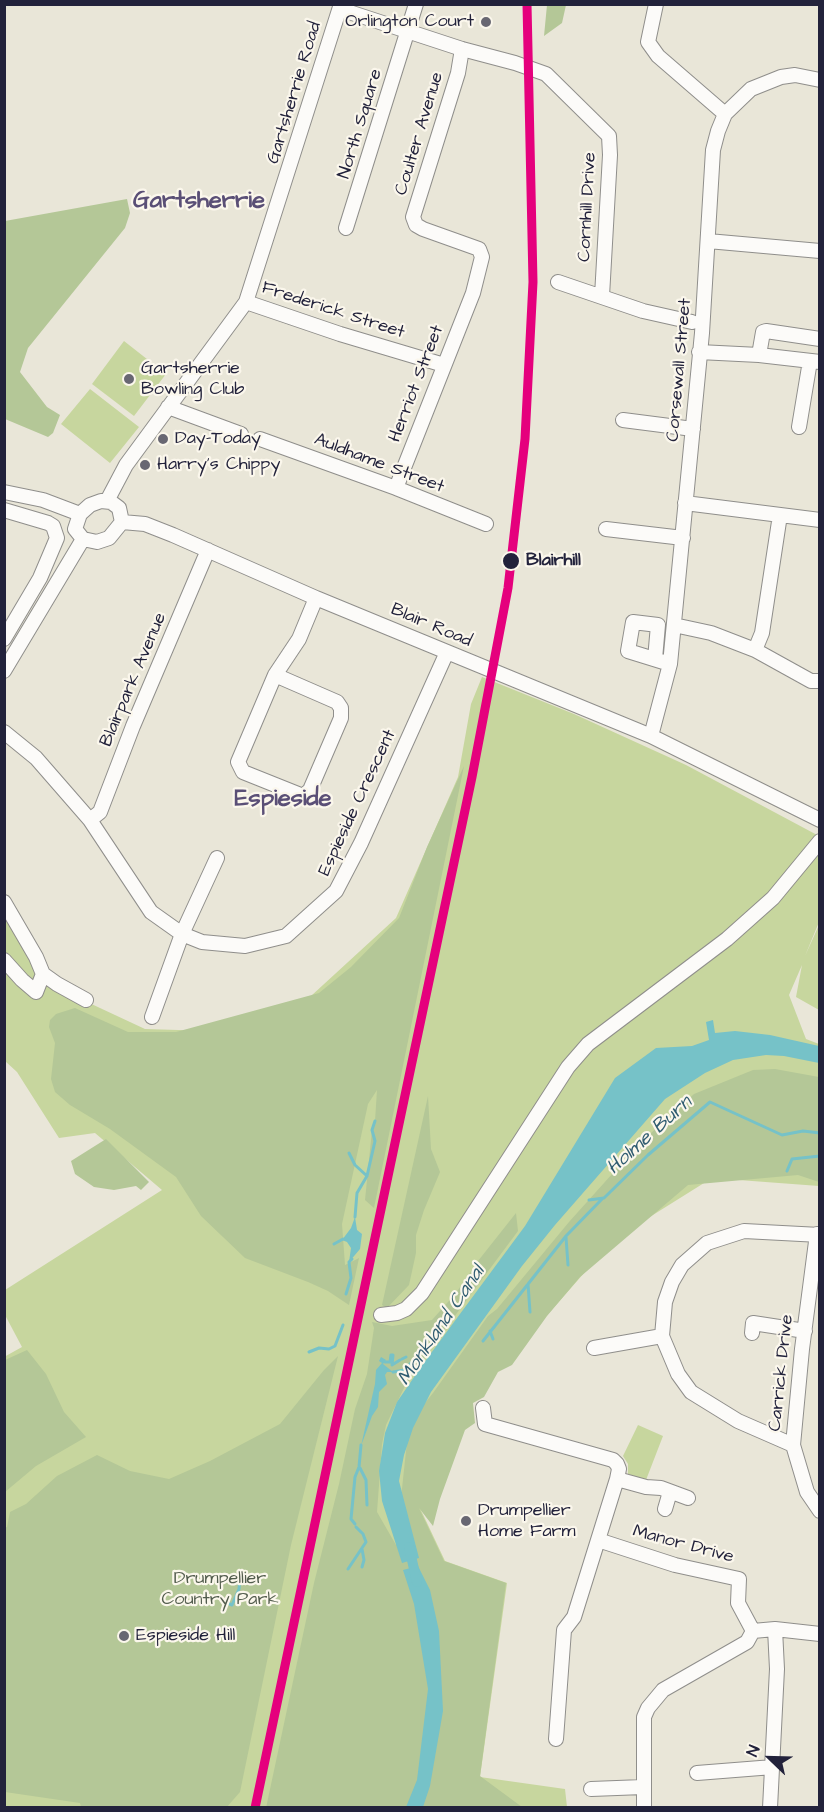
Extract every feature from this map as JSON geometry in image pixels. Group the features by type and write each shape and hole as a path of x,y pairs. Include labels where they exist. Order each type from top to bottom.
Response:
{"street":[{"name":"North Square","path":"346,228 416,4"},
{"path":"656,4 648,42 658,56 725,114"},
{"name":"Cornhill Drive","path":"340,7 462,49 546,74 609,136 610,155 602,296"},
{"name":"Gartsherrie Road","path":"107,501 126,465 246,302 340,7"},
{"name":"Coulter Avenue","path":"462,49 458,73 413,217 416,225 423,229 479,249 482,257 473,293"},
{"name":"Corsewall Street","path":"651,736 670,664 693,429 713,150 725,114 751,89 769,81 795,75 819,80"},
{"path":"708,242 819,251"},
{"name":"Cornhill Drive","path":"558,282 643,311 692,322"},
{"name":"Herriot Street","path":"396,488 473,293"},
{"name":"Frederick Street","path":"246,302 340,334 444,365"},
{"path":"759,355 763,332 766,331 819,339"},
{"path":"699,352 759,355 815,362 799,427"},
{"path":"168,407 241,434"},
{"path":"623,420 693,429"},
{"name":"Auldhame Street","path":"260,439 396,488 486,524"},
{"path":"4,492 43,500 80,514"},
{"path":"107,501 119,508 122,522 109,538 97,542 83,539 75,529 80,514 96,502 107,501"},
{"path":"685,503 819,520"},
{"path":"4,510 48,523 53,526 57,538 40,578 4,639"},
{"path":"755,650 762,633 780,515"},
{"name":"Blair Road","path":"122,522 145,524 316,598 651,736 819,820"},
{"path":"606,529 683,538"},
{"path":"4,671 83,539"},
{"name":"Blairpark Avenue","path":"90,820 99,812 208,550"},
{"path":"274,675 337,702 341,708 341,718 310,790 303,796 243,772 239,759 274,675 299,639 316,598"},
{"path":"674,625 711,633 755,650 811,681 819,681"},
{"name":"Espieside Crescent","path":"4,732 36,758 90,820 151,912 182,934 202,942 245,946 286,936 336,891 361,843 447,652"},
{"path":"655,659 670,664"},
{"path":"381,1315 406,1309 422,1293 568,1067 588,1044 727,939 773,898 819,841"},
{"path":"152,1017 182,934 217,858"},
{"path":"4,902 43,974 86,1000"},
{"path":"4,960 36,992 43,974"},
{"path":"793,1445 738,1421 691,1392 678,1374 663,1336 665,1302 672,1282 682,1265 707,1243 744,1231 818,1235"},
{"name":"Carrick Drive","path":"818,1235 793,1445 807,1492 819,1511"},
{"path":"753,1324 805,1331"},
{"path":"594,1348 663,1336"},
{"path":"483,1408 485,1424 613,1460 619,1469 574,1617 564,1630 556,1739"},
{"path":"617,1479 646,1487 661,1488 688,1498"},
{"path":"665,1509 670,1492"},
{"name":"Manor Drive","path":"598,1540 675,1565 740,1579 738,1603 753,1631"},
{"path":"770,1808 777,1669 775,1629"},
{"path":"644,1808 644,1717 648,1708 663,1690 747,1642 753,1631 775,1629 819,1634"},
{"path":"697,1773 773,1767"},
{"path":"591,1789 643,1787"}],"green space":[{"path":"547,5 566,5 562,23 544,36"},
{"path":"127,199 130,213 125,228 28,348 20,372 47,407 60,415 53,433 48,437 5,419 5,221"},
{"name":"Gartsherrie Bowling Club","path":"124,341 166,374 134,416 92,384"},
{"path":"90,389 139,427 110,463 61,424"},
{"name":"Drumpellier Country Park","path":"482,677 574,714 686,765 819,836 819,922 805,956 819,925 819,1010 796,997 802,965 789,995 806,1039 819,1044 819,1186 712,1178 613,1240 507,1361 474,1351 419,1506 445,1561 507,1583 480,1777 565,1789 567,1807 5,1807 4,1357 22,1347 5,1315 5,1290 162,1190 95,1133 59,1138 17,1072 5,1061 4,907 55,987 145,1029 212,1031 311,996 396,918 458,777 471,704"},
{"path":"464,766 374,1208 365,1200 377,1090 368,1104 342,1224 345,1265 359,1258 349,1305 328,1291 245,1258 201,1216 176,1177 110,1129 70,1105 55,1092 51,1079 55,1043 49,1027 50,1020 56,1014 75,1008 128,1032 176,1032 319,993 351,967 399,918 427,847"},
{"path":"775,1069 819,1077 819,1182 798,1175 688,1185 580,1277 547,1316 512,1365 498,1372 484,1397 473,1403 475,1423 465,1430 440,1499 433,1526 419,1508 444,1561 506,1583 480,1776 522,1807 266,1808 314,1583 355,1409 367,1374 374,1328 372,1322 392,1326 432,1320 456,1293 516,1213 518,1231 425,1356 405,1386 386,1425 382,1444 377,1512 396,1545 409,1423 488,1316 497,1309 569,1222 639,1144 694,1094 753,1070"},
{"path":"428,1096 431,1149 440,1172 416,1235 416,1253 409,1285 387,1308 382,1305"},
{"path":"106,1139 149,1182 141,1190 136,1186 114,1190 94,1187 75,1174 71,1161"},
{"path":"27,1350 46,1374 64,1412 86,1437 36,1466 5,1492 5,1360"},
{"path":"338,1356 291,1545 240,1792 226,1808 81,1807 80,1803 5,1792 4,1528 7,1527 10,1512 26,1504 57,1476 97,1455 130,1471 169,1479 210,1461 280,1424"},
{"path":"638,1425 663,1436 646,1480 628,1474 628,1464 623,1456"}],"water":[{"path":"713,1020 715,1033 735,1031 770,1035 819,1046 819,1063 766,1055 733,1060 705,1073 665,1099 555,1225 522,1266 431,1392 413,1428 404,1455 399,1481 419,1558 402,1563 382,1501 379,1471 385,1433 397,1402 525,1226 615,1078 656,1048 692,1046 709,1040 706,1022"},
{"path":"355,1217 357,1230 362,1234 360,1249 349,1262 351,1248 347,1242 342,1240 351,1228"},
{"path":"381,1357 386,1360 383,1364 393,1372 387,1372 385,1375 387,1384 379,1392 378,1407 372,1416 361,1446 376,1370 382,1363 379,1361"},
{"path":"418,1566 430,1590 439,1631 443,1711 430,1786 423,1807 406,1807 417,1780 428,1689 414,1604 403,1570"}],"waterway":[{"name":"Holme Burn","path":"589,1200 604,1198 648,1155 710,1102 782,1135 803,1131 820,1133"},
{"path":"355,1217 357,1193 367,1176 375,1141 372,1130 375,1121"},
{"path":"349,1153 355,1165 367,1176"},
{"path":"787,1171 792,1159 820,1156"},
{"name":"Holme Burn","path":"483,1341 566,1236 603,1198"},
{"path":"566,1237 568,1265"},
{"path":"334,1244 343,1239"},
{"path":"346,1294 351,1278 349,1262 352,1259"},
{"path":"528,1284 530,1312"},
{"path":"309,1352 335,1346 343,1325"},
{"name":"Holme Burn","path":"490,1331 493,1339"},
{"path":"385,1362 390,1362 391,1355 393,1355 392,1365 400,1360"},
{"path":"402,1359 406,1357"},
{"path":"393,1372 405,1370 411,1363"},
{"path":"355,1524 351,1519 361,1445"},
{"path":"360,1468 366,1480 367,1505"},
{"path":"348,1569 366,1542 363,1534 356,1527"},
{"name":"Monkland Canal","path":"409,1547 417,1582"},
{"path":"362,1549 364,1560 362,1567"},
{"path":"225,1602 232,1605 239,1589 240,1577"}],"transit line":[{"path":"255,1808 472,777 508,588 525,439 533,282 527,4"}],"place":[{"name":"Orlington Court","path":"486,22"},
{"name":"Gartsherrie Bowling Club","path":"129,379"},
{"name":"Day-Today","path":"163,439"},
{"name":"Harry's Chippy","path":"145,465"},
{"name":"Blairhill","path":"511,561"},
{"name":"Drumpellier Home Farm","path":"466,1521"},
{"name":"Espieside Hill","path":"124,1636"}],"district":[{"name":"Gartsherrie","path":"199,202"},
{"name":"Espieside","path":"283,800"}]}
